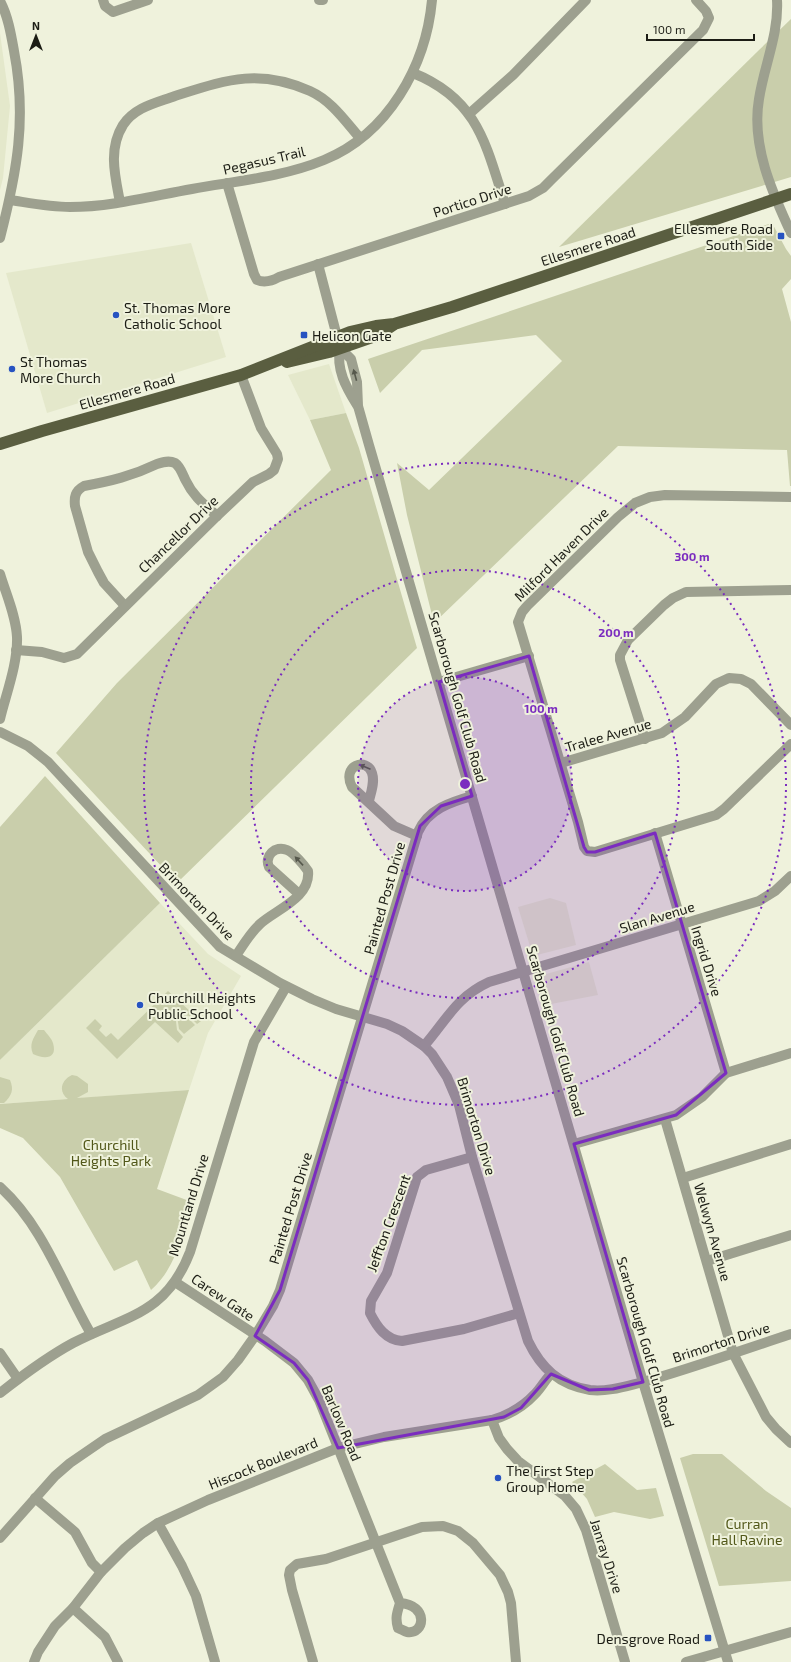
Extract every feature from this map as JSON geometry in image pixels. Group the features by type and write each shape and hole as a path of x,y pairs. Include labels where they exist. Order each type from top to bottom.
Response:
{"main road":[{"name":"Ellesmere Road","path":"0,444 241,375 262,367 315,356 339,342 378,335 394,324 466,302 775,198 791,194"}],"street":[{"path":"103,0 106,6 113,12 148,0"},
{"name":"Pegasus Trail","path":"10,200 69,207 100,206 274,175 325,160 345,149 371,130 391,107 413,73 430,19 432,0"},
{"path":"469,114 513,75 586,0"},
{"name":"Portico Drive","path":"227,183 257,280 261,282 272,280 535,193 543,188 703,30 709,18 706,10 696,0"},
{"path":"777,0 775,31 760,93 757,114 760,153 775,198 791,233"},
{"path":"0,1 9,24 14,46 18,73 21,124 17,162 10,200 0,238"},
{"path":"413,73 448,93 469,114 481,132 489,150 505,204"},
{"path":"120,202 114,166 114,153 117,138 124,125 135,113 146,106 221,81 236,78 279,80 311,92 336,110 360,138"},
{"path":"318,264 339,342"},
{"name":"Scarborough Golf Club Road","path":"339,342 351,359 357,382 358,406 643,1382 728,1662"},
{"name":"Chancellor Drive","path":"16,650 42,652 64,658 77,654 253,482 274,470 278,459 277,454 261,428 241,375"},
{"path":"125,606 104,583 88,552 75,499 76,492 79,488 132,476 162,462 175,463 179,467 188,486 217,516"},
{"name":"Milford Haven Drive","path":"791,497 650,496 635,503 618,517 522,612 518,622 561,763 584,847 587,851 595,852 716,815 791,744"},
{"path":"0,574 16,628 16,650 0,719"},
{"path":"645,739 620,660 620,655 628,640 664,605 673,598 686,592 791,590"},
{"path":"439,682 529,656"},
{"name":"Tralee Avenue","path":"561,763 662,733 684,717 716,684 729,678 741,679 751,684 791,725"},
{"name":"Brimorton Drive","path":"0,732 28,746 48,762 208,935 226,951 286,987 312,999 387,1024 402,1031 424,1046 441,1066 454,1091 472,1157 528,1341 534,1354 551,1374 569,1384 590,1390 613,1389 643,1382 689,1368 791,1334"},
{"name":"Painted Post Drive","path":"0,1538 55,1476 70,1463 105,1439 198,1395 223,1378 255,1336 273,1306 280,1290 420,826 441,806 472,796"},
{"path":"369,801 394,826 416,836"},
{"name":"Ingrid Drive","path":"655,834 726,1073"},
{"path":"236,956 254,929 265,919 283,908 299,894 308,878 306,868 290,851 282,849 273,851 269,856 269,868 299,894"},
{"name":"Slan Avenue","path":"424,1046 463,998 476,988 489,982 764,899 779,888 791,876"},
{"name":"Mountland Drive","path":"0,1394 51,1356 91,1334 139,1314 160,1298 175,1282 185,1265 190,1252 254,1042 286,987"},
{"path":"574,1144 676,1115 691,1106 714,1087 726,1073 791,1053"},
{"name":"Welwyn Avenue","path":"665,1119 734,1353 766,1417 791,1443"},
{"path":"683,1178 791,1144"},
{"name":"Jeffton Crescent","path":"472,1157 430,1168 421,1173 418,1177 388,1268 371,1301 370,1313 382,1332 395,1340 402,1340 464,1329 519,1313"},
{"path":"0,1187 16,1203 35,1228 91,1334"},
{"path":"707,1261 791,1235"},
{"name":"Carew Gate","path":"175,1282 255,1336"},
{"name":"Barlow Road","path":"255,1336 265,1341 294,1363 308,1380 338,1448 400,1603"},
{"path":"0,1353 18,1380"},
{"name":"Hiscock Boulevard","path":"34,1662 49,1634 73,1608 101,1572 125,1548 158,1523 208,1500 338,1448 384,1437 504,1417 521,1408 535,1394 551,1374"},
{"name":"Janray Drive","path":"492,1420 499,1438 518,1461 558,1491 576,1509 586,1530 625,1662"},
{"path":"35,1498 75,1532 92,1563 101,1572"},
{"path":"158,1523 182,1566 196,1596 215,1662"},
{"path":"313,1662 292,1590 289,1575 290,1570 297,1564 326,1559 422,1527 443,1526 458,1531 473,1543 496,1568 508,1592 511,1603 516,1662"},
{"path":"73,1608 105,1637 118,1662"},
{"path":"686,1662 791,1632"}],"highlighted area":[{"path":"529,656 584,847 587,852 595,852 655,833 726,1073 676,1115 574,1144 643,1382 613,1389 589,1390 551,1374 521,1408 504,1417 338,1448 308,1380 294,1363 255,1336 280,1290 420,826 441,806 472,796 439,682"}],"shaded area":[{"path":"0,33 10,106 3,178 0,190"},
{"name":"St. Thomas More Catholic School","path":"191,243 226,357 47,413 6,273"},
{"path":"329,364 346,413 310,420 288,375"},
{"path":"550,898 566,903 576,945 533,956 518,907"},
{"name":"Churchill Heights Public School","path":"160,903 208,954 241,976 208,1033 189,1090 0,1104 0,1060"},
{"path":"589,962 598,995 546,1005 539,976"}],"green space":[{"path":"791,19 791,177 559,247 759,50"},
{"path":"772,223 791,256 791,279 782,289 791,322 791,486 787,450 618,446 434,623 407,515 397,463 429,490 562,361 536,335 422,350 380,393 368,359"},
{"path":"346,413 359,448 417,648 177,883 56,753 117,683 331,470 310,420"},
{"path":"45,776 160,903 0,1060 0,827"},
{"path":"168,991 192,1013 195,1009 204,1019 197,1024 189,1016 175,1013 177,1030 183,1037 178,1043 155,1022 117,1059 86,1028 95,1019 102,1026 99,1030 106,1037 111,1033 118,1040"},
{"path":"177,1015 189,1019 195,1025 184,1034 179,1029"},
{"path":"38,1030 44,1030 51,1038 54,1049 52,1055 49,1057 41,1057 33,1054 33,1039"},
{"name":"Churchill Heights Park","path":"72,1075 77,1076 88,1084 88,1092 77,1098 189,1090 157,1189 192,1202 182,1238 173,1261 160,1281 151,1290 137,1260 114,1271 60,1177 23,1138 0,1128 0,1104 68,1099 63,1093 62,1086 65,1080"},
{"path":"0,1077 10,1080 12,1087 9,1097 4,1103 0,1103"},
{"name":"Curran Hall Ravine","path":"693,1454 722,1454 766,1491 791,1508 791,1581 719,1586 680,1458"},
{"path":"605,1464 637,1490 656,1488 664,1516 650,1519 614,1512 595,1517 587,1499 572,1482"}],"place":[{"name":"Ellesmere Road South Side","path":"781,236"},
{"name":"St. Thomas More Catholic School","path":"116,315"},
{"name":"Helicon Gate","path":"304,335"},
{"name":"St Thomas More Church","path":"12,369"},
{"name":"Churchill Heights Public School","path":"140,1005"},
{"name":"The First Step Group Home","path":"498,1478"},
{"name":"Densgrove Road","path":"708,1638"}]}
